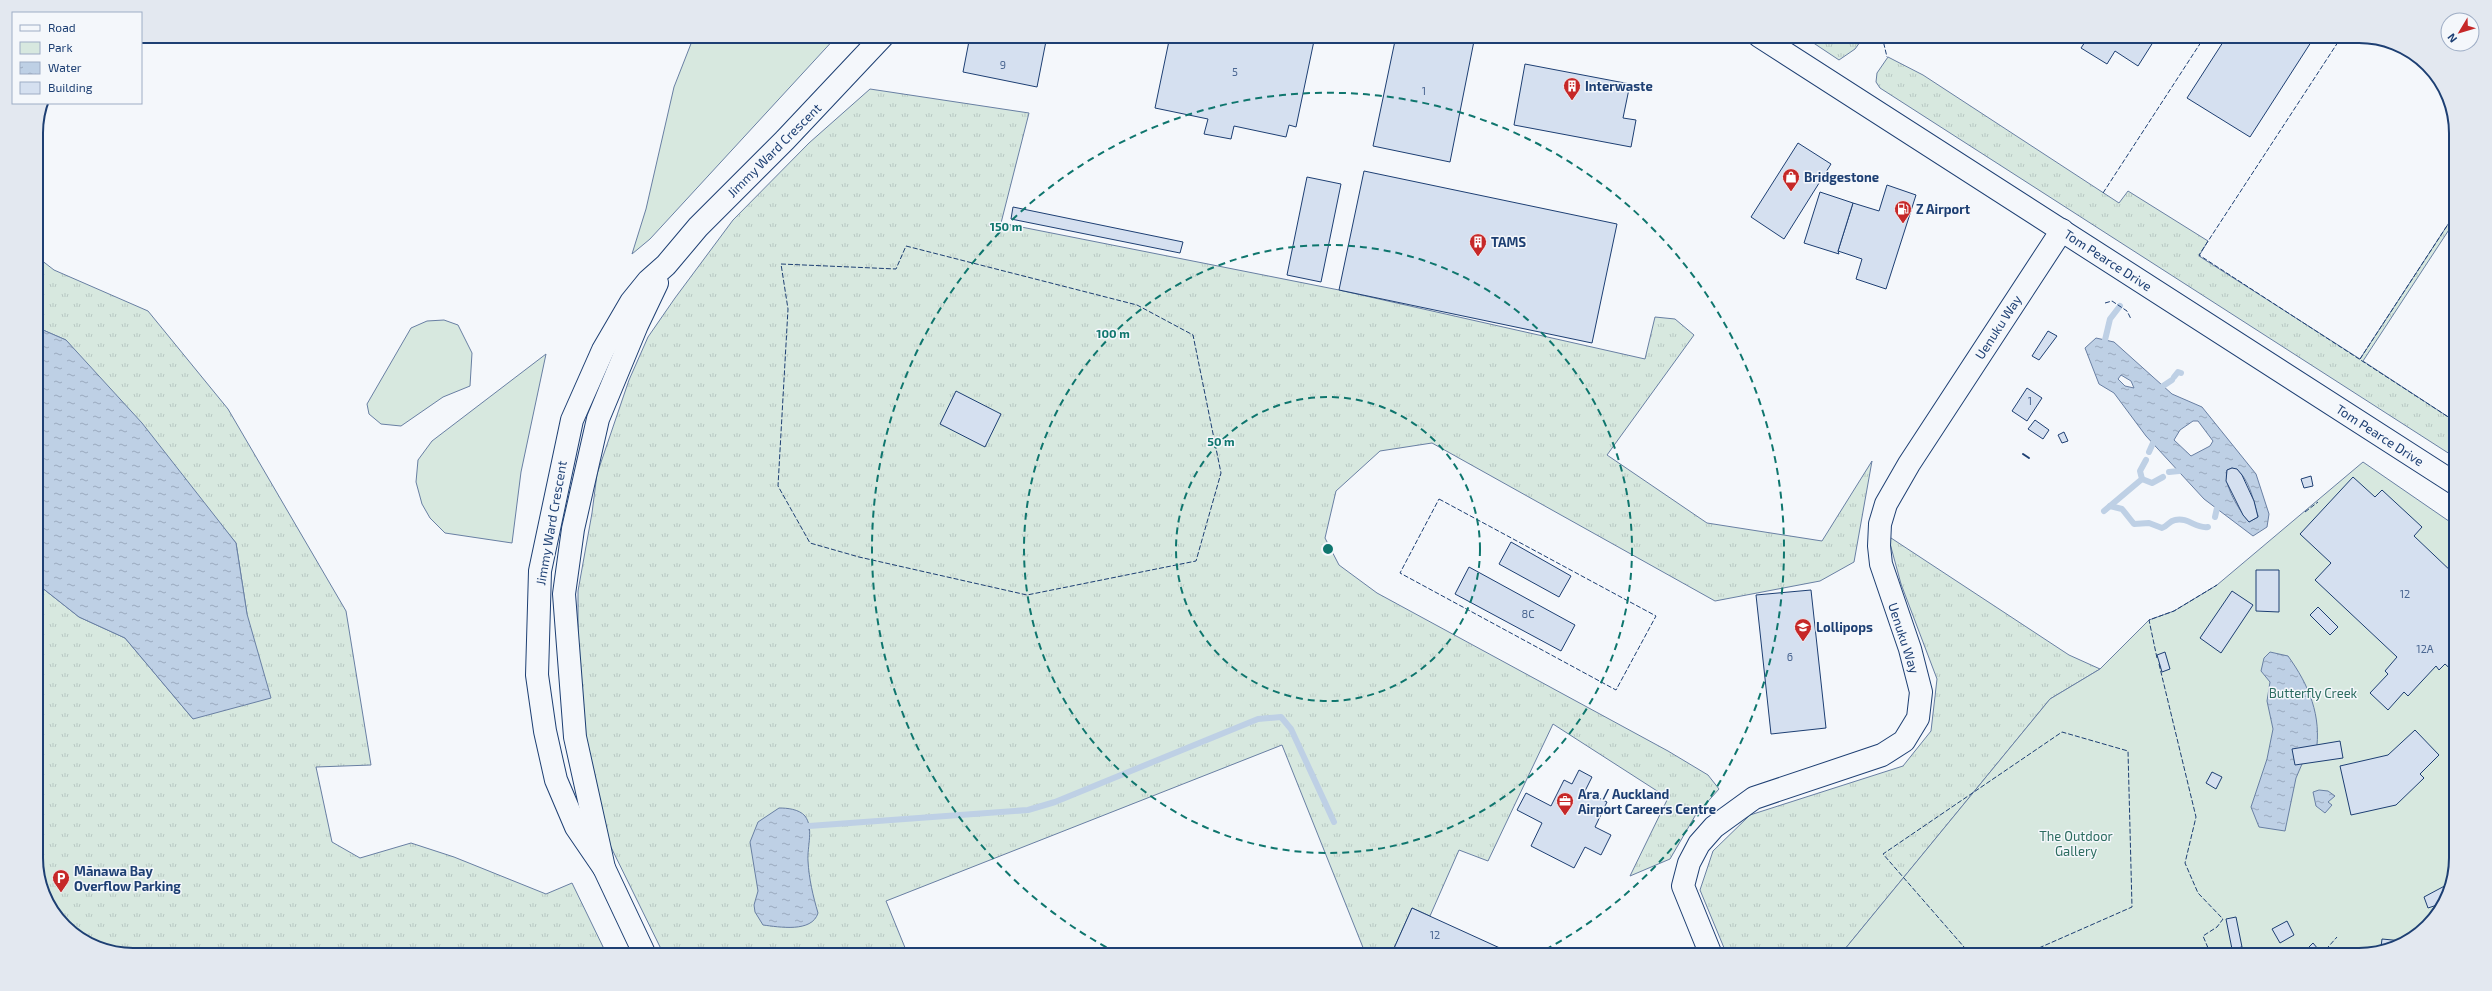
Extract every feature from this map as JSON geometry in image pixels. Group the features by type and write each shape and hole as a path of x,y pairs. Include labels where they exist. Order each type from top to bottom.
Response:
{"street":[{"name":"Jimmy Ward Crescent","path":"642,948 604,868 576,827 556,780 545,731 536,656 540,571 572,420 603,350 631,302 648,281 666,265 698,227 786,140 876,43"},
{"name":"Tom Pearce Drive","path":"1770,43 2449,479"},
{"name":"Uenuku Way","path":"1707,948 1683,886 1689,863 1704,838 1727,816 1754,798 1882,755 1904,741 1918,718 1921,692 1910,649 1881,564 1880,524 1886,504 1909,464 2062,230"},
{"name":"Jimmy Ward Crescent","path":"604,868 575,737 565,622 566,568 598,419 637,325 666,265"}],"green space":[{"path":"691,43 831,43 650,239 632,254 646,209 674,87"},
{"path":"1814,43 1859,43 1855,49 1839,60"},
{"path":"1888,57 1923,75 2119,203 2128,191 2208,241 2199,256 2360,359 2449,223 2449,230 2363,361 2449,417 2449,454 1880,88 1876,82 1877,73"},
{"path":"870,89 1029,113 1001,223 1339,290 1645,359 1655,317 1675,319 1694,335 1607,455 1707,523 1822,541 1872,461 1854,562 1820,581 1715,601 1432,443 1380,451 1336,491 1325,538 1339,565 1377,593 1668,751 1708,775 1719,789 1695,816 1670,859 1630,876 1668,798 1553,724 1488,861 1459,850 1430,916 1412,908 1394,948 1363,948 1282,745 886,901 905,948 661,948 607,839 578,702 578,591 592,513 597,474 629,380 648,337 733,220 809,143"},
{"path":"43,261 54,270 148,311 228,409 346,611 371,765 316,767 332,842 360,858 411,843 454,857 546,894 572,883 604,948 134,948 116,946 93,939 74,926 62,913 52,898 43,863 43,589 79,617 125,638 193,719 247,614 236,543 66,340 43,330"},
{"path":"444,320 458,325 472,353 470,386 443,397 401,426 381,424 369,414 367,404 411,328 427,321"},
{"path":"546,354 521,472 512,543 445,533 430,518 422,504 416,482 418,460 432,441"},
{"name":"Butterfly Creek","path":"2363,462 2449,521 2449,858 2446,881 2440,898 2427,917 2418,926 2399,939 2376,946 2358,948 1846,948 2050,699 2100,669 2149,620 2174,611 2217,585"},
{"path":"1888,536 2069,655 2100,669 2050,699 1846,948 1724,948 1700,890 1713,851 1750,815 1903,766 1931,731 1937,679 1901,584"}],"water":[{"path":"43,330 66,340 142,423 236,543 247,614 271,698 193,719 125,638 79,617 43,589"},
{"path":"2096,338 2114,342 2172,394 2202,407 2256,474 2269,514 2267,527 2253,536 2204,499 2146,436 2114,393 2099,384 2085,348","holes":["2121,375 2131,381 2134,388 2125,386 2118,379","2193,421 2198,421 2213,441 2210,446 2191,456 2174,440 2180,430","2232,468 2238,471 2250,488 2258,517 2249,522 2233,497 2227,483 2227,470"]},
{"path":"2270,652 2288,656 2302,678 2312,702 2317,726 2316,753 2302,764 2296,778 2285,831 2259,827 2251,807 2267,759 2273,729 2267,701 2270,682 2261,671 2264,658"},
{"path":"2319,790 2328,791 2335,796 2328,802 2332,805 2325,813 2316,806 2313,792"},
{"path":"779,808 796,810 800,812 805,816 809,826 809,868 818,913 815,919 809,924 802,926 786,927 763,925 755,912 754,905 758,891 750,842 758,822"}],"building":[{"path":"969,43 1046,43 1037,87 963,72"},
{"path":"1169,43 1314,43 1296,127 1289,125 1286,137 1234,126 1231,139 1204,134 1208,119 1155,108"},
{"path":"1395,43 1474,43 1450,162 1373,146"},
{"path":"2084,43 2153,43 2138,66 2115,51 2107,64 2081,48"},
{"path":"2222,43 2310,43 2250,137 2187,98"},
{"name":"Interwaste","path":"1525,64 1630,84 1623,118 1636,120 1631,147 1514,125"},
{"name":"Bridgestone","path":"1798,143 1831,164 1784,239 1751,217"},
{"name":"TAMS","path":"1364,171 1617,224 1592,343 1339,290"},
{"path":"1307,177 1341,184 1321,282 1287,275"},
{"path":"1887,185 1916,195 1886,289 1856,279 1862,259 1838,251 1853,203 1879,211"},
{"path":"1820,192 1853,203 1838,251 1839,254 1804,243"},
{"path":"1013,207 1183,242 1180,253 1011,219"},
{"path":"2048,331 2057,336 2039,360 2032,356"},
{"path":"2027,388 2042,398 2027,421 2012,411"},
{"path":"956,391 1001,414 985,447 940,424"},
{"path":"2035,420 2049,430 2043,439 2028,429"},
{"path":"2064,432 2068,441 2062,443 2058,435"},
{"path":"2232,468 2237,469 2242,475 2254,501 2258,517 2249,522 2243,515 2226,481 2227,470"},
{"path":"2311,476 2313,486 2304,488 2301,479"},
{"path":"2353,477 2375,497 2382,490 2422,527 2414,536 2449,569 2449,668 2445,664 2439,670 2436,666 2408,696 2404,692 2388,710 2370,693 2388,674 2385,671 2397,657 2315,580 2331,563 2300,534"},
{"path":"1511,542 1571,576 1559,597 1499,564"},
{"path":"1469,567 1575,625 1561,651 1455,594"},
{"path":"2256,570 2279,570 2279,612 2256,611"},
{"path":"1811,590 1826,728 1771,734 1756,595"},
{"path":"2232,591 2253,605 2221,653 2200,638"},
{"path":"2318,607 2338,627 2330,635 2310,615"},
{"path":"2165,652 2170,669 2162,672 2157,655"},
{"path":"2415,730 2439,755 2420,774 2424,778 2396,805 2351,815 2340,766 2388,755"},
{"path":"2340,741 2343,758 2295,765 2292,749"},
{"name":"Ara / Auckland Airport Careers Centre","path":"1579,770 1592,777 1585,791 1607,802 1595,827 1611,835 1601,855 1585,847 1574,868 1531,846 1542,823 1517,810 1526,793 1551,806 1564,780 1572,784"},
{"path":"2212,772 2222,777 2216,789 2206,783"},
{"path":"2444,886 2435,906 2428,908 2424,897"},
{"path":"1412,908 1500,948 1394,948"},
{"path":"2236,917 2242,947 2232,948 2226,919"},
{"path":"2287,921 2294,935 2280,943 2272,929"},
{"path":"2382,939 2395,940 2388,943 2381,945"},
{"path":"2313,943 2317,948 2308,948"}],"waterway":[{"path":"2105,340 2110,319 2120,306"},
{"path":"2174,377 2178,372 2181,373"},
{"path":"2163,386 2172,380"},
{"path":"2149,452 2153,443"},
{"path":"2104,511 2142,479 2140,471 2146,460"},
{"path":"2169,472 2179,471"},
{"path":"2142,479 2152,483 2163,477"},
{"path":"2110,506 2122,509 2134,524 2149,523 2162,528 2170,522 2184,520 2199,526 2208,527"},
{"path":"2215,517 2217,508"},
{"path":"809,826 1028,810 1055,802 1258,719 1281,717 1291,729 1334,822"}],"fence":[{"path":"1884,43 1887,57"},
{"path":"2103,193 2200,43"},
{"path":"2337,43 2199,255 2449,417"},
{"path":"2360,359 2449,223"},
{"path":"906,246 1137,305 1193,335 1221,473 1196,561 1027,595 859,557 810,543 778,486 788,309 781,264 896,269 906,246"},
{"path":"2105,303 2112,301 2127,311 2131,319"},
{"path":"1439,499 1656,616 1616,690 1400,573 1439,499"},
{"path":"2305,512 2318,502"},
{"path":"2157,658 2149,620 2174,611 2217,585"},
{"path":"2159,664 2196,817 2185,863 2198,893 2223,919 2217,927 2203,936 2208,948"},
{"path":"1965,948 1883,854 2062,732 2128,751 2132,907 2039,948"},
{"path":"2327,948 2337,937"}],"wall":[{"path":"2023,454 2029,458"}],"place":[{"name":"Interwaste","path":"1572,101"},
{"name":"Bridgestone","path":"1791,192"},
{"name":"Z Airport","path":"1903,224"},
{"name":"TAMS","path":"1478,257"},
{"name":"Lollipops","path":"1803,642"},
{"name":"Ara / Auckland Airport Careers Centre","path":"1565,816"},
{"name":"Mānawa Bay Overflow Parking","path":"61,893"}],"park label":[{"name":"The Outdoor Gallery","path":"2076,844"}]}
